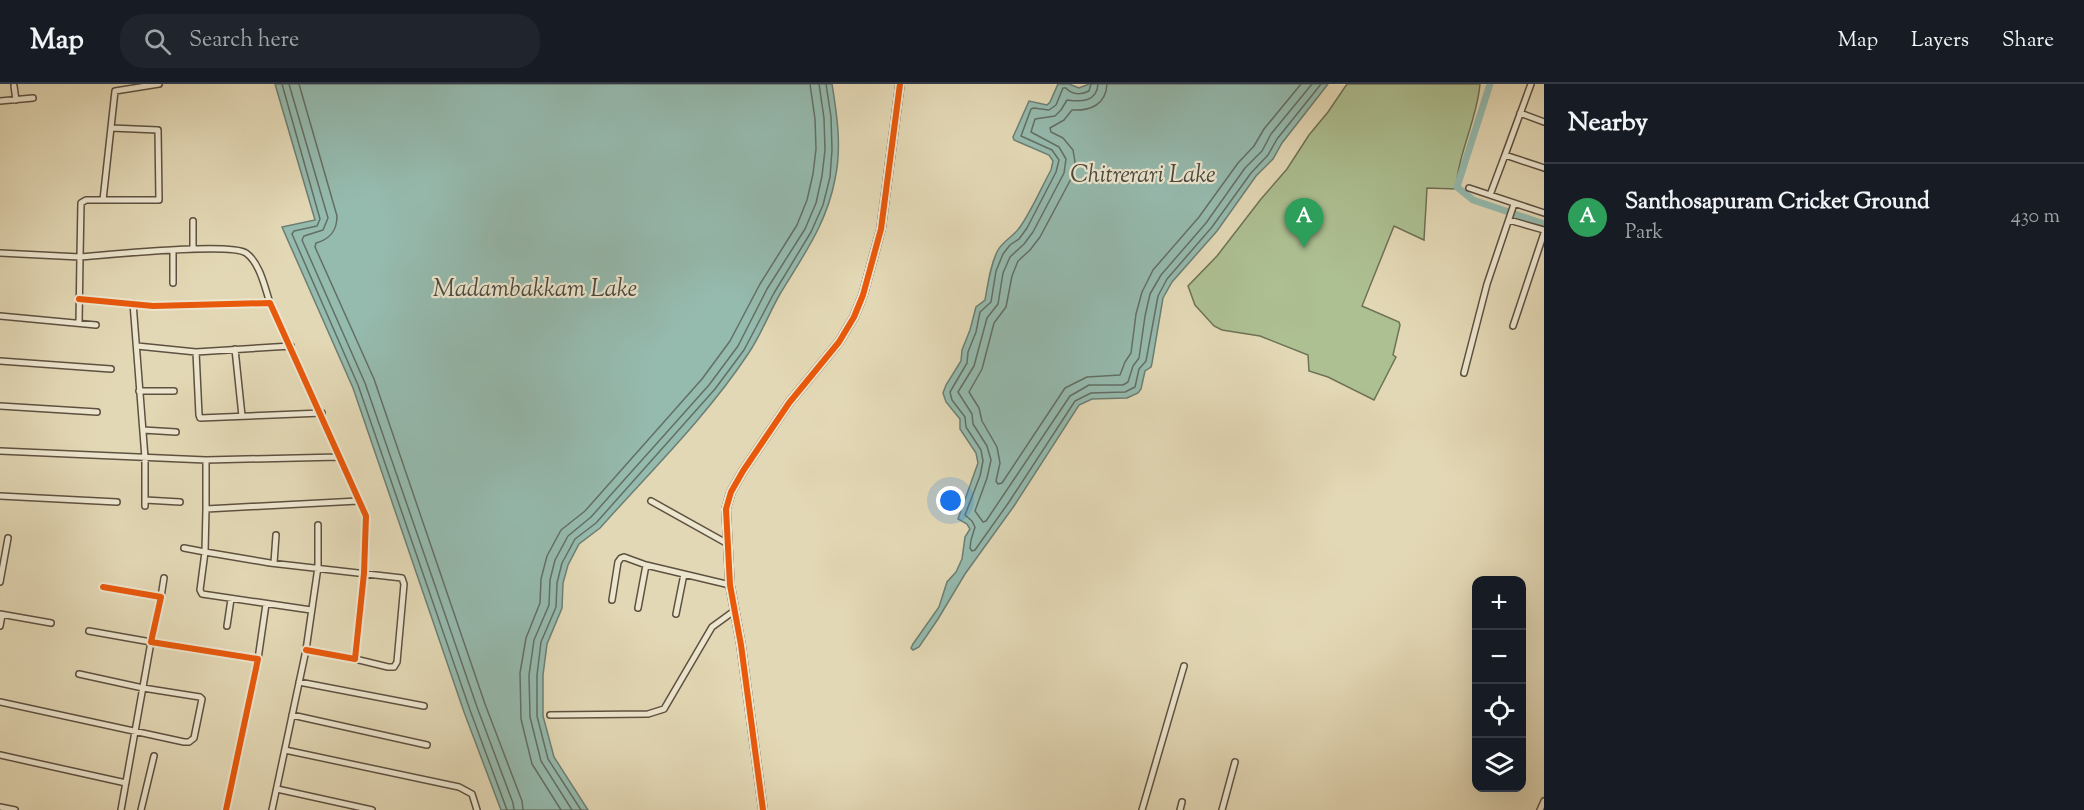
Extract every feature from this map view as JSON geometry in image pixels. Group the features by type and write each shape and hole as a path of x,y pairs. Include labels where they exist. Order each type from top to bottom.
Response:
{"street":[{"path":"103,200 115,91 159,84"},
{"path":"763,810 741,645 730,585 726,516 731,492 789,403 847,331 863,294 881,229 900,84"},
{"path":"1490,195 1531,84"},
{"path":"14,86 16,100"},
{"path":"0,101 33,98"},
{"path":"1520,113 1544,122"},
{"path":"79,323 79,206 81,202 86,200 159,200 158,130 111,128"},
{"path":"1505,155 1544,168"},
{"path":"1469,188 1513,205 1544,213"},
{"path":"1464,373 1486,284 1513,205"},
{"path":"1509,217 1544,231 1513,326"},
{"path":"193,221 193,249"},
{"path":"0,253 80,257 173,250 236,249 248,254 257,267 270,303 322,413 366,516 364,573 355,659"},
{"path":"173,250 173,283"},
{"path":"79,299 153,306 270,303"},
{"path":"133,303 145,458 145,503 180,502"},
{"path":"0,316 96,325"},
{"path":"137,346 196,352 291,346"},
{"path":"235,350 242,416"},
{"path":"196,352 199,417 322,413"},
{"path":"0,361 111,369"},
{"path":"139,391 174,391"},
{"path":"0,406 97,412"},
{"path":"142,430 176,432"},
{"path":"0,451 206,460 339,457"},
{"path":"206,460 205,552 201,592 205,596 311,610"},
{"path":"0,496 117,502"},
{"path":"206,509 358,501"},
{"path":"651,501 728,544"},
{"path":"272,810 306,650 318,567 318,525"},
{"path":"274,563 276,535"},
{"path":"0,582 8,538"},
{"path":"184,548 274,563 400,576 404,582 398,662 394,667 306,650"},
{"path":"612,600 618,562 621,558 730,585"},
{"path":"638,608 646,566"},
{"path":"676,614 684,574"},
{"path":"121,810 164,578"},
{"path":"103,587 161,597"},
{"path":"227,626 231,599"},
{"path":"226,810 258,659 266,604"},
{"path":"550,715 648,714 664,710 712,627 734,611"},
{"path":"0,626 1,615 51,623"},
{"path":"89,630 258,659"},
{"path":"1142,810 1184,666"},
{"path":"0,702 183,742 192,741 194,738 202,699 198,696 143,688 79,674"},
{"path":"299,681 424,706"},
{"path":"292,715 427,745"},
{"path":"285,750 459,787 472,794 477,810"},
{"path":"0,755 126,783"},
{"path":"141,810 154,756"},
{"path":"1222,810 1235,762"},
{"path":"277,789 372,810"},
{"path":"1540,810 1544,801"},
{"path":"1180,810 1182,802"},
{"path":"0,807 15,810"}],"green space":[{"path":"1347,84 1480,84 1475,111 1460,162 1456,189 1427,188 1424,240 1394,226 1362,306 1399,322 1400,325 1393,355 1396,357 1374,400 1328,377 1309,371 1308,355 1260,336 1222,330 1214,326 1195,305 1188,286 1217,256 1287,169"}],"water":[{"name":"Madambakkam Lake","path":"275,84 832,84 838,132 837,167 826,210 813,239 780,294 753,347 732,377 658,465 600,528 579,544 568,565 563,583 562,608 547,644 543,675 543,716 554,757 588,810 501,810 464,712 353,388 282,227 315,220"},
{"name":"Chitrerari Lake","path":"1058,84 1069,84 1079,88 1089,84 1328,84 1282,143 1273,159 1256,176 1217,231 1172,282 1163,298 1152,363 1151,367 1145,371 1141,389 1127,398 1092,399 1079,405 1014,506 965,574 938,619 919,647 913,650 911,648 913,644 939,607 947,582 956,572 962,559 965,537 970,529 967,524 958,519 978,463 976,453 960,429 960,419 946,402 943,393 961,361 962,350 976,307 985,300 995,256 1003,244 1018,230 1051,170 1053,161 1049,155 1014,140 1013,137 1029,101 1047,105"}],"waterway":[{"path":"1490,84 1457,187 1473,200 1544,224"}],"cycle path":[{"path":"763,810 741,645 730,585 726,509 731,492 743,471 789,403 839,342 854,317 863,295 881,229 900,84"},
{"path":"79,299 153,306 270,303 366,516 364,573 355,659 306,650"},
{"path":"103,587 161,597 151,642 258,659 226,810"}],"place":[{"name":"Santhosapuram Cricket Ground","path":"1304,248"}]}
